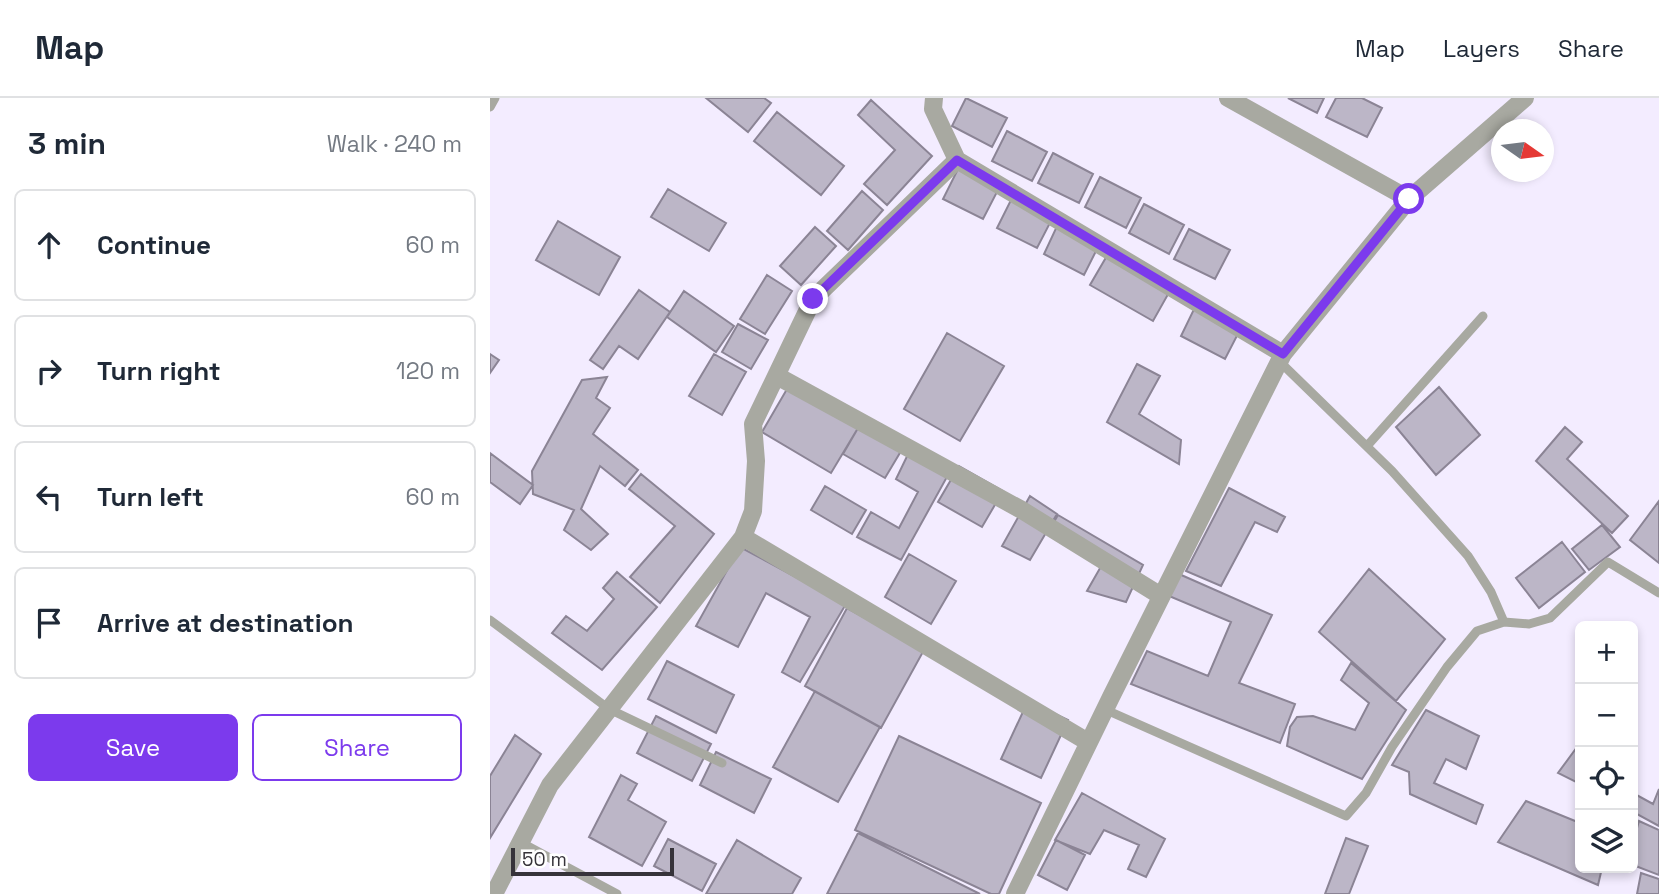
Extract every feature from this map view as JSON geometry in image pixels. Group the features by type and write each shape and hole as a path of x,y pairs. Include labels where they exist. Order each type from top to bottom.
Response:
{"street":[{"path":"934,98 933,109 957,160 1281,358"},
{"path":"1228,98 1409,199"},
{"path":"1015,894 1104,709 1281,358 1409,199 1525,98"},
{"path":"494,894 550,785 743,537 752,511 756,461 753,424 813,299 957,160"},
{"path":"777,376 1020,509 1161,596"},
{"path":"743,537 1088,742"}],"lane":[{"path":"490,107 495,98"},
{"path":"1367,446 1483,316"},
{"path":"1281,358 1392,471 1468,556 1504,622"},
{"path":"1104,709 1346,816 1366,793 1392,747 1447,667 1478,631 1504,622 1529,624 1550,618 1608,562 1659,593"},
{"path":"490,620 608,709 722,763"},
{"path":"520,842 617,894"}],"building":[{"path":"706,98 764,98 771,103 748,132"},
{"path":"966,98 1007,118 992,147 952,126"},
{"path":"1288,98 1324,98 1317,113"},
{"path":"1336,98 1362,98 1382,108 1367,137 1326,117"},
{"path":"871,100 932,156 887,205 864,184 895,150 858,115"},
{"path":"777,112 844,166 821,195 754,141"},
{"path":"1007,131 1047,152 1032,181 992,161"},
{"path":"1053,153 1093,174 1079,203 1038,183"},
{"path":"958,169 998,190 983,219 943,199"},
{"path":"1100,177 1141,198 1126,228 1085,207"},
{"path":"668,189 726,223 709,251 651,217"},
{"path":"862,191 883,210 848,250 827,231"},
{"path":"1012,198 1052,219 1037,248 997,228"},
{"path":"1144,204 1184,225 1169,254 1129,233"},
{"path":"558,221 620,257 599,295 536,260"},
{"path":"1058,224 1099,245 1084,275 1044,254"},
{"path":"815,227 836,246 801,285 780,266"},
{"path":"1189,229 1230,250 1215,279 1174,259"},
{"path":"1108,254 1171,289 1153,321 1090,285"},
{"path":"767,275 792,291 765,334 740,319"},
{"path":"639,290 670,312 638,359 619,346 603,369 590,360"},
{"path":"684,291 734,326 716,352 667,317"},
{"path":"1197,303 1242,326 1225,359 1181,336"},
{"path":"738,324 768,340 751,369 722,352"},
{"path":"947,333 1004,366 960,441 904,409"},
{"path":"490,354 499,360 490,373"},
{"path":"714,354 746,372 722,415 689,396"},
{"path":"1137,364 1160,376 1139,414 1181,440 1179,464 1107,422"},
{"path":"607,377 596,398 610,408 593,434 638,470 625,486 600,466 581,509 608,534 591,550 564,530 574,510 533,494 532,471 582,380"},
{"path":"794,377 864,418 831,473 762,432"},
{"path":"1439,387 1480,435 1436,475 1396,427"},
{"path":"865,416 907,441 885,478 843,454"},
{"path":"1565,427 1582,442 1567,459 1628,516 1612,533 1536,461"},
{"path":"913,444 953,466 901,560 857,537 871,512 899,528 918,492 896,479"},
{"path":"490,453 533,485 520,504 490,482"},
{"path":"959,466 1003,491 982,527 938,502"},
{"path":"641,474 714,534 660,603 630,577 675,526 629,489"},
{"path":"825,486 866,510 852,534 811,510"},
{"path":"1229,488 1285,517 1277,532 1255,522 1221,586 1186,571"},
{"path":"1030,496 1057,514 1030,560 1002,546"},
{"path":"1659,501 1659,563 1630,540"},
{"path":"1058,515 1143,565 1126,602 1087,591 1103,563 1048,532"},
{"path":"1602,525 1620,547 1589,570 1572,549"},
{"path":"1562,542 1585,572 1539,608 1516,578"},
{"path":"740,547 846,604 800,682 782,672 810,617 766,593 738,647 696,626"},
{"path":"909,554 956,581 931,624 885,597"},
{"path":"1369,569 1445,639 1396,701 1319,632"},
{"path":"617,572 657,607 602,670 552,633 566,616 587,631 614,599 603,588"},
{"path":"1179,574 1272,615 1239,683 1295,704 1280,743 1131,684 1147,651 1208,676 1231,622 1169,596"},
{"path":"847,608 924,650 881,728 805,686"},
{"path":"667,661 734,695 716,733 648,699"},
{"path":"1351,663 1406,710 1362,779 1287,746 1290,727 1297,717 1313,716 1355,730 1369,703 1341,680"},
{"path":"815,691 880,727 838,802 773,767"},
{"path":"1028,701 1068,720 1041,778 1001,759"},
{"path":"1426,710 1479,736 1466,769 1446,759 1434,783 1483,805 1476,824 1410,794 1409,772 1392,765"},
{"path":"656,716 711,744 692,781 637,753"},
{"path":"515,735 541,754 490,838 490,776"},
{"path":"899,736 1041,803 999,894 991,894 855,830"},
{"path":"1575,750 1575,782 1558,773"},
{"path":"716,752 771,779 754,813 700,785"},
{"path":"621,775 637,784 628,800 666,822 642,866 589,837"},
{"path":"1659,789 1659,826 1638,815 1638,796 1653,804"},
{"path":"1082,793 1165,839 1146,877 1128,869 1139,845 1104,830 1090,854 1055,840"},
{"path":"1526,801 1575,821 1575,873 1601,873 1598,885 1498,842"},
{"path":"1639,821 1659,830 1659,875 1638,867"},
{"path":"858,833 980,894 827,894"},
{"path":"1346,838 1368,846 1349,894 1325,894"},
{"path":"668,839 716,864 702,891 654,866"},
{"path":"737,840 801,878 792,894 706,894"},
{"path":"1056,840 1085,855 1067,890 1038,875"},
{"path":"1641,873 1659,879 1659,894 1637,894"}],"route":[{"path":"813,299 957,160 1283,354 1409,199"}]}
